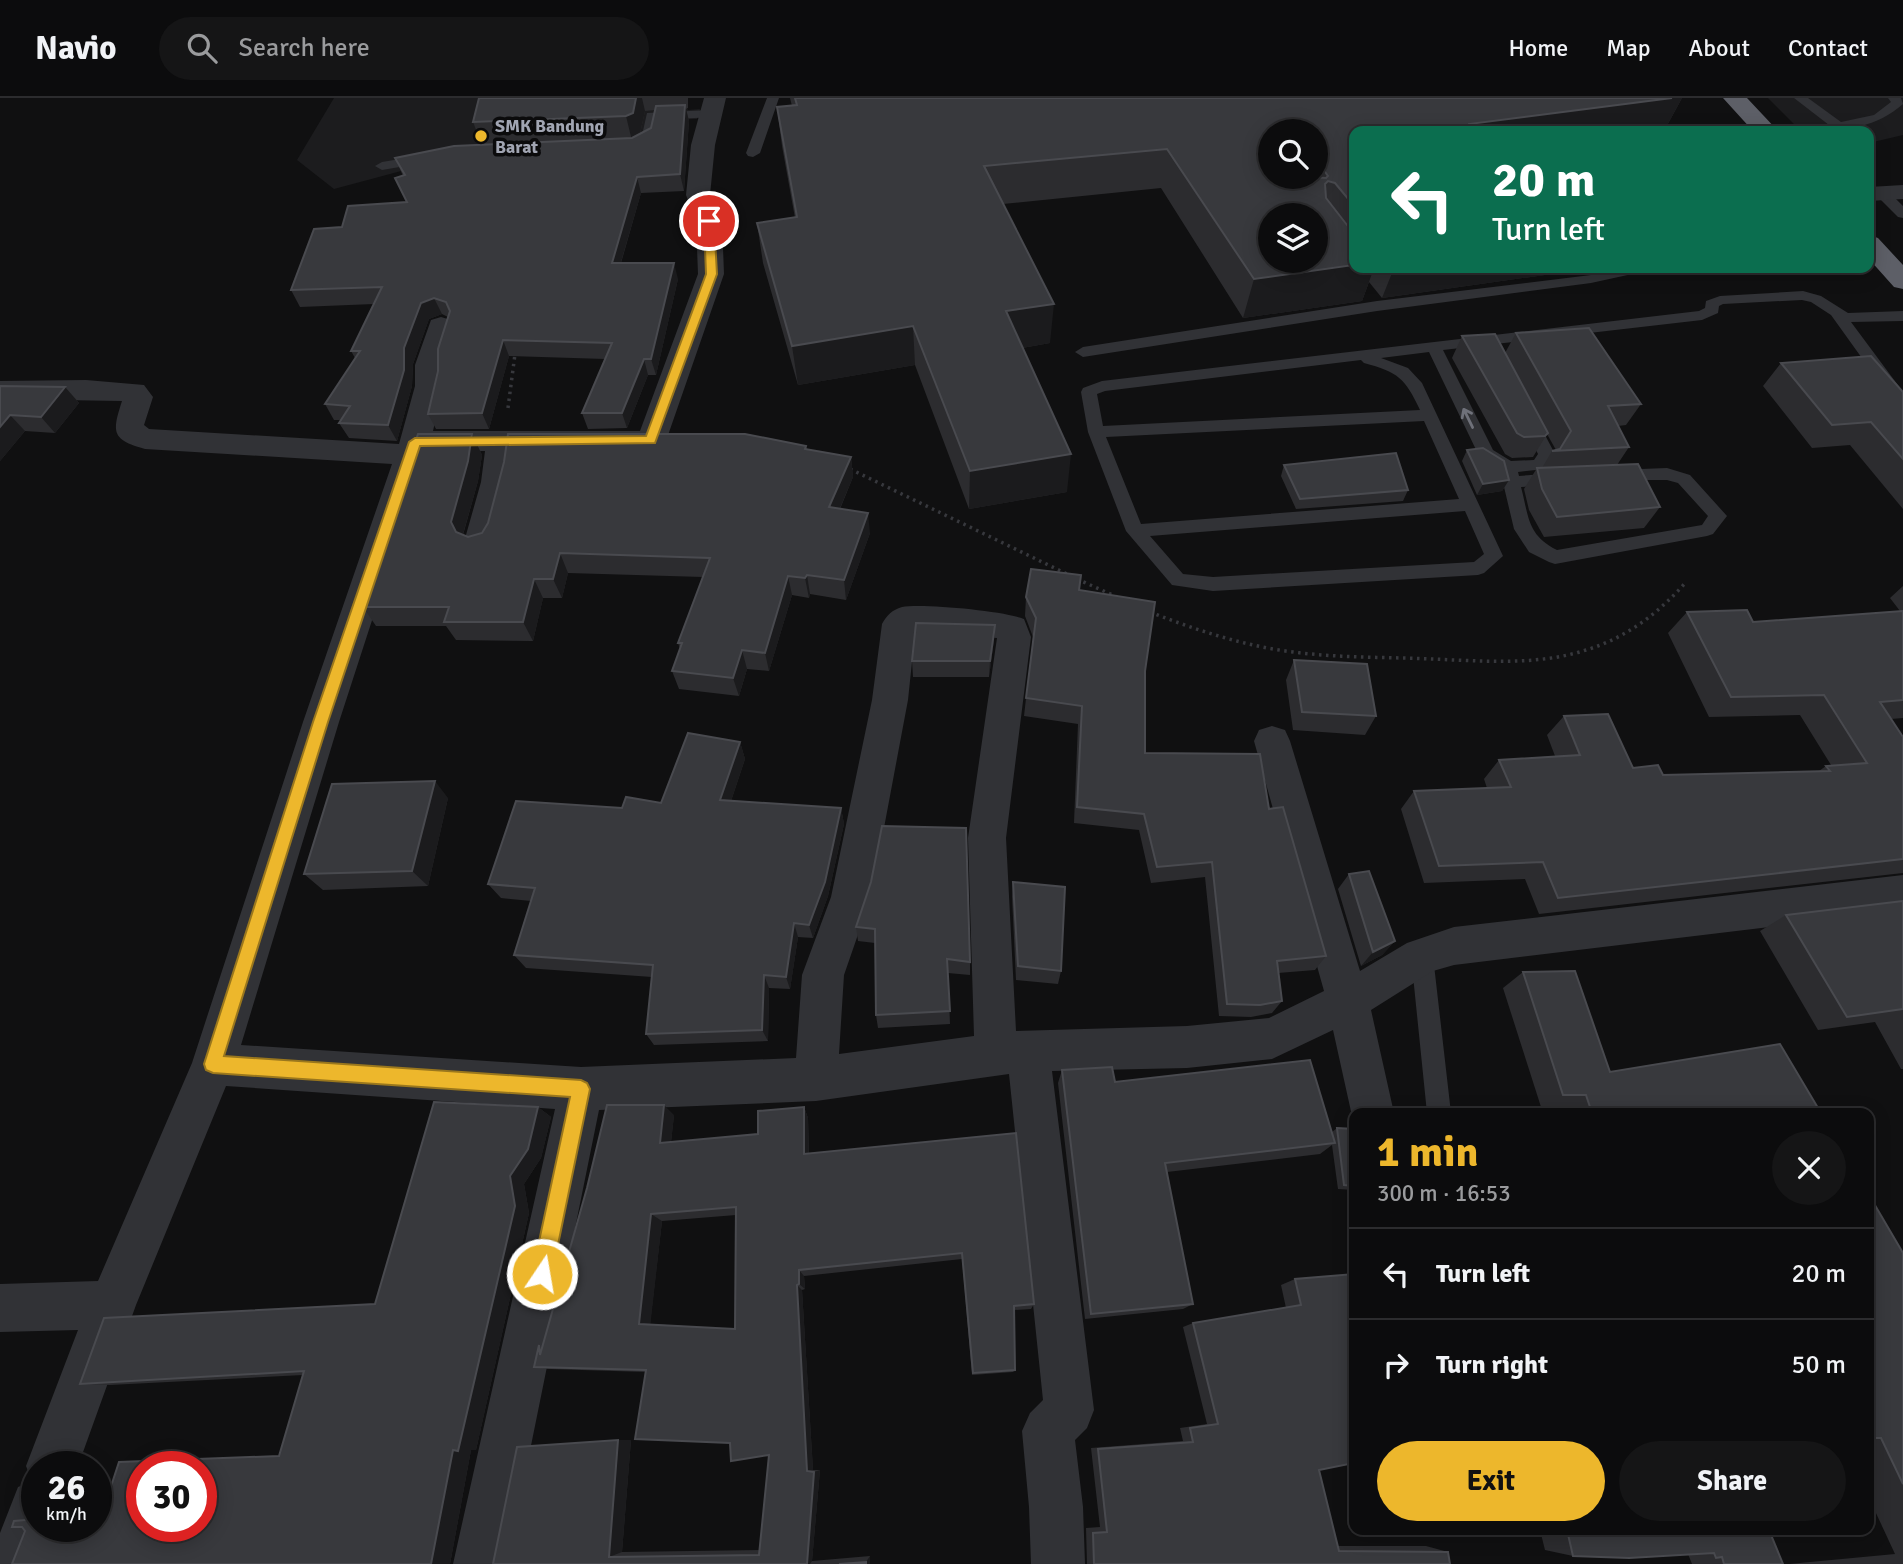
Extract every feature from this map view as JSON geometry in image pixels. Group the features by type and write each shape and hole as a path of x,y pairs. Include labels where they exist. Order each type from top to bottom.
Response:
{"highway":[{"path":"1734,98 1761,126"},
{"path":"1874,249 1903,281"}],"street":[{"path":"0,390 86,389 134,393 138,397 128,425 131,433 145,439 412,449 502,440 651,440 711,274 709,221 698,195 712,106"},
{"path":"58,1451 112,1305 213,1064 321,722 412,449 429,386 429,365 441,326"},
{"path":"480,542 496,482 502,440"},
{"path":"816,1079 823,975 851,897 890,700 900,624 906,619 1006,625 1012,628 1014,637 987,838 1012,1051 1069,1410 1048,1431 1056,1507 1070,1542"},
{"path":"1272,741 1348,1001 1370,1108"},
{"path":"213,1064 581,1089 816,1079 1012,1051 1187,1047 1272,1038 1348,1001 1422,956 1454,946 1903,893"},
{"path":"480,1564 581,1089"},
{"path":"0,1308 112,1305"},
{"path":"15,1564 23,1542"}],"lane":[{"path":"752,153 774,98"},
{"path":"1800,98 1839,126 1878,118 1898,102 1894,98"},
{"path":"623,148 636,148 647,142 651,117 712,106"},
{"path":"382,166 440,157"},
{"path":"1885,193 1903,214"},
{"path":"1083,352 1373,301 1591,279 1616,273"},
{"path":"1353,357 1394,366 1412,376 1494,556 1478,568 1213,584 1178,580 1136,531 1096,432 1088,398 1089,392 1102,386 1434,347 1490,346 1703,315 1713,310 1711,304 1720,300 1803,295 1816,299 1838,315 1903,403"},
{"path":"1838,315 1857,318 1903,316"},
{"path":"1434,347 1486,454 1509,474 1523,529 1535,547 1555,557 1707,530 1718,516 1684,479 1667,474 1602,477"},
{"path":"1509,474 1539,465 1547,454 1523,409"},
{"path":"1096,432 1430,415"},
{"path":"1509,474 1576,478"},
{"path":"1136,531 1470,503"},
{"path":"1422,956 1438,1108"}],"path":[{"path":"502,440 518,342"}],"shaded area":[{"name":"SMK Bandung Barat","path":"334,98 680,98 688,110 700,109 697,119 653,120 649,151 431,163 334,189 297,160"},
{"path":"1768,98 1903,98 1903,135 1874,142 1874,126 1796,126"}],"building":[{"path":"479,98 636,98 633,113 626,116 473,122"},
{"path":"795,98 1672,98 1469,126 1349,126 1349,200 1335,183 1328,181 1328,119 1258,119 1258,189 1325,189 1326,198 1349,228 1349,266 1328,269 1328,203 1258,203 1258,273 1297,273 1254,279 1167,149 984,166 1054,304 1006,311 1071,454 970,471 913,326 792,346 757,223 797,217 777,107 797,105"},
{"path":"685,105 680,174 637,177 612,263 674,263 651,359 644,359 622,413 582,413 612,343 503,340 482,413 428,414 438,371 438,349 450,311 446,302 434,298 421,303 404,348 404,370 388,425 339,423 350,406 325,404 360,351 351,351 382,287 291,290 314,229 342,227 348,206 407,202 395,178 405,175 395,158 454,146 632,138 651,128 656,106"},
{"path":"1589,328 1641,404 1608,406 1629,447 1552,451 1560,449 1571,431 1516,333"},
{"path":"1495,334 1548,433 1545,436 1524,437 1517,433 1462,336"},
{"path":"1871,356 1903,392 1903,459 1871,422 1832,425 1781,363"},
{"path":"0,386 65,387 41,417 10,415 0,427"},
{"path":"418,434 472,434 468,461 451,522 456,532 468,537 482,533 488,523 504,462 508,434 745,434 806,446 805,449 851,457 829,507 868,513 844,580 807,575 805,578 788,576 765,653 742,650 733,678 672,671 682,643 678,643 710,558 560,553 553,579 534,579 523,622 444,622 449,607 363,607 376,571 372,571"},
{"path":"1483,448 1504,461 1509,480 1483,484 1467,450"},
{"path":"1396,453 1408,490 1300,499 1284,465"},
{"path":"1638,464 1660,507 1557,517 1542,489 1537,468"},
{"path":"1031,569 1081,575 1079,590 1155,602 1145,671 1145,753 1260,754 1269,809 1283,807 1326,956 1277,961 1282,1001 1260,1005 1227,1004 1212,862 1157,867 1144,814 1077,807 1082,706 1026,698 1036,618 1026,597"},
{"path":"1747,610 1753,622 1903,611 1903,700 1880,702 1903,737 1903,859 1558,898 1543,862 1439,866 1414,791 1511,787 1499,760 1580,755 1564,716 1608,714 1633,768 1658,765 1663,775 1830,771 1826,766 1867,763 1824,695 1731,697 1687,612"},
{"path":"916,623 995,625 990,661 912,661"},
{"path":"1294,660 1367,664 1376,716 1302,712"},
{"path":"688,733 740,742 720,800 841,808 825,882 809,925 794,923 786,977 764,975 762,1030 646,1034 653,965 514,955 535,888 488,884 516,801 622,808 626,797 661,803"},
{"path":"435,781 412,871 304,874 332,784"},
{"path":"882,826 966,828 970,962 947,959 950,1011 876,1015 875,929 856,927 871,882"},
{"path":"1369,871 1395,941 1373,952 1349,874"},
{"path":"1013,882 1065,887 1061,971 1018,966"},
{"path":"1903,901 1903,1009 1847,1017 1786,915"},
{"path":"1575,971 1610,1072 1780,1044 1818,1108 1590,1108 1586,1095 1563,1095 1523,972"},
{"path":"1310,1060 1335,1143 1165,1163 1193,1304 1091,1314 1062,1070 1112,1067 1115,1082"},
{"path":"434,1102 538,1107 528,1149 510,1176 515,1206 458,1451 453,1450 431,1564 12,1564 21,1541 112,1542 112,1483 119,1462 126,1462 126,1542 217,1542 217,1458 279,1456 304,1371 80,1384 104,1318 375,1304"},
{"path":"607,1105 664,1105 660,1143 758,1134 758,1111 804,1107 804,1154 1016,1133 1034,1304 1014,1306 1015,1370 973,1373 962,1253 799,1270 797,1285 807,1471 814,1472 807,1564 493,1564 517,1447 618,1440 609,1557 759,1555 769,1455 731,1461 730,1443 635,1439 646,1370 534,1367 539,1345 540,1355 587,1188","holes":["736,1207 735,1329 639,1324 651,1214"]},
{"path":"1337,1128 1349,1129 1349,1186 1344,1185"},
{"path":"1874,1204 1903,1253 1903,1484 1881,1438 1874,1438"},
{"path":"1349,1274 1349,1464 1319,1470 1339,1551 1448,1552 1450,1564 1094,1564 1093,1533 1107,1532 1098,1449 1193,1442 1190,1428 1218,1424 1193,1323 1301,1305 1295,1279"},
{"path":"21,1520 21,1527 12,1527 14,1521"},
{"path":"1568,1535 1771,1535 1783,1564 1724,1564 1722,1557 1716,1558 1714,1553 1629,1558 1573,1556"}],"place":[{"name":"SMK Bandung Barat","path":"481,136"}],"route":[{"path":"542,1274 581,1089 213,1064 321,722 415,442 651,440 694,328 711,274 709,221"}]}
